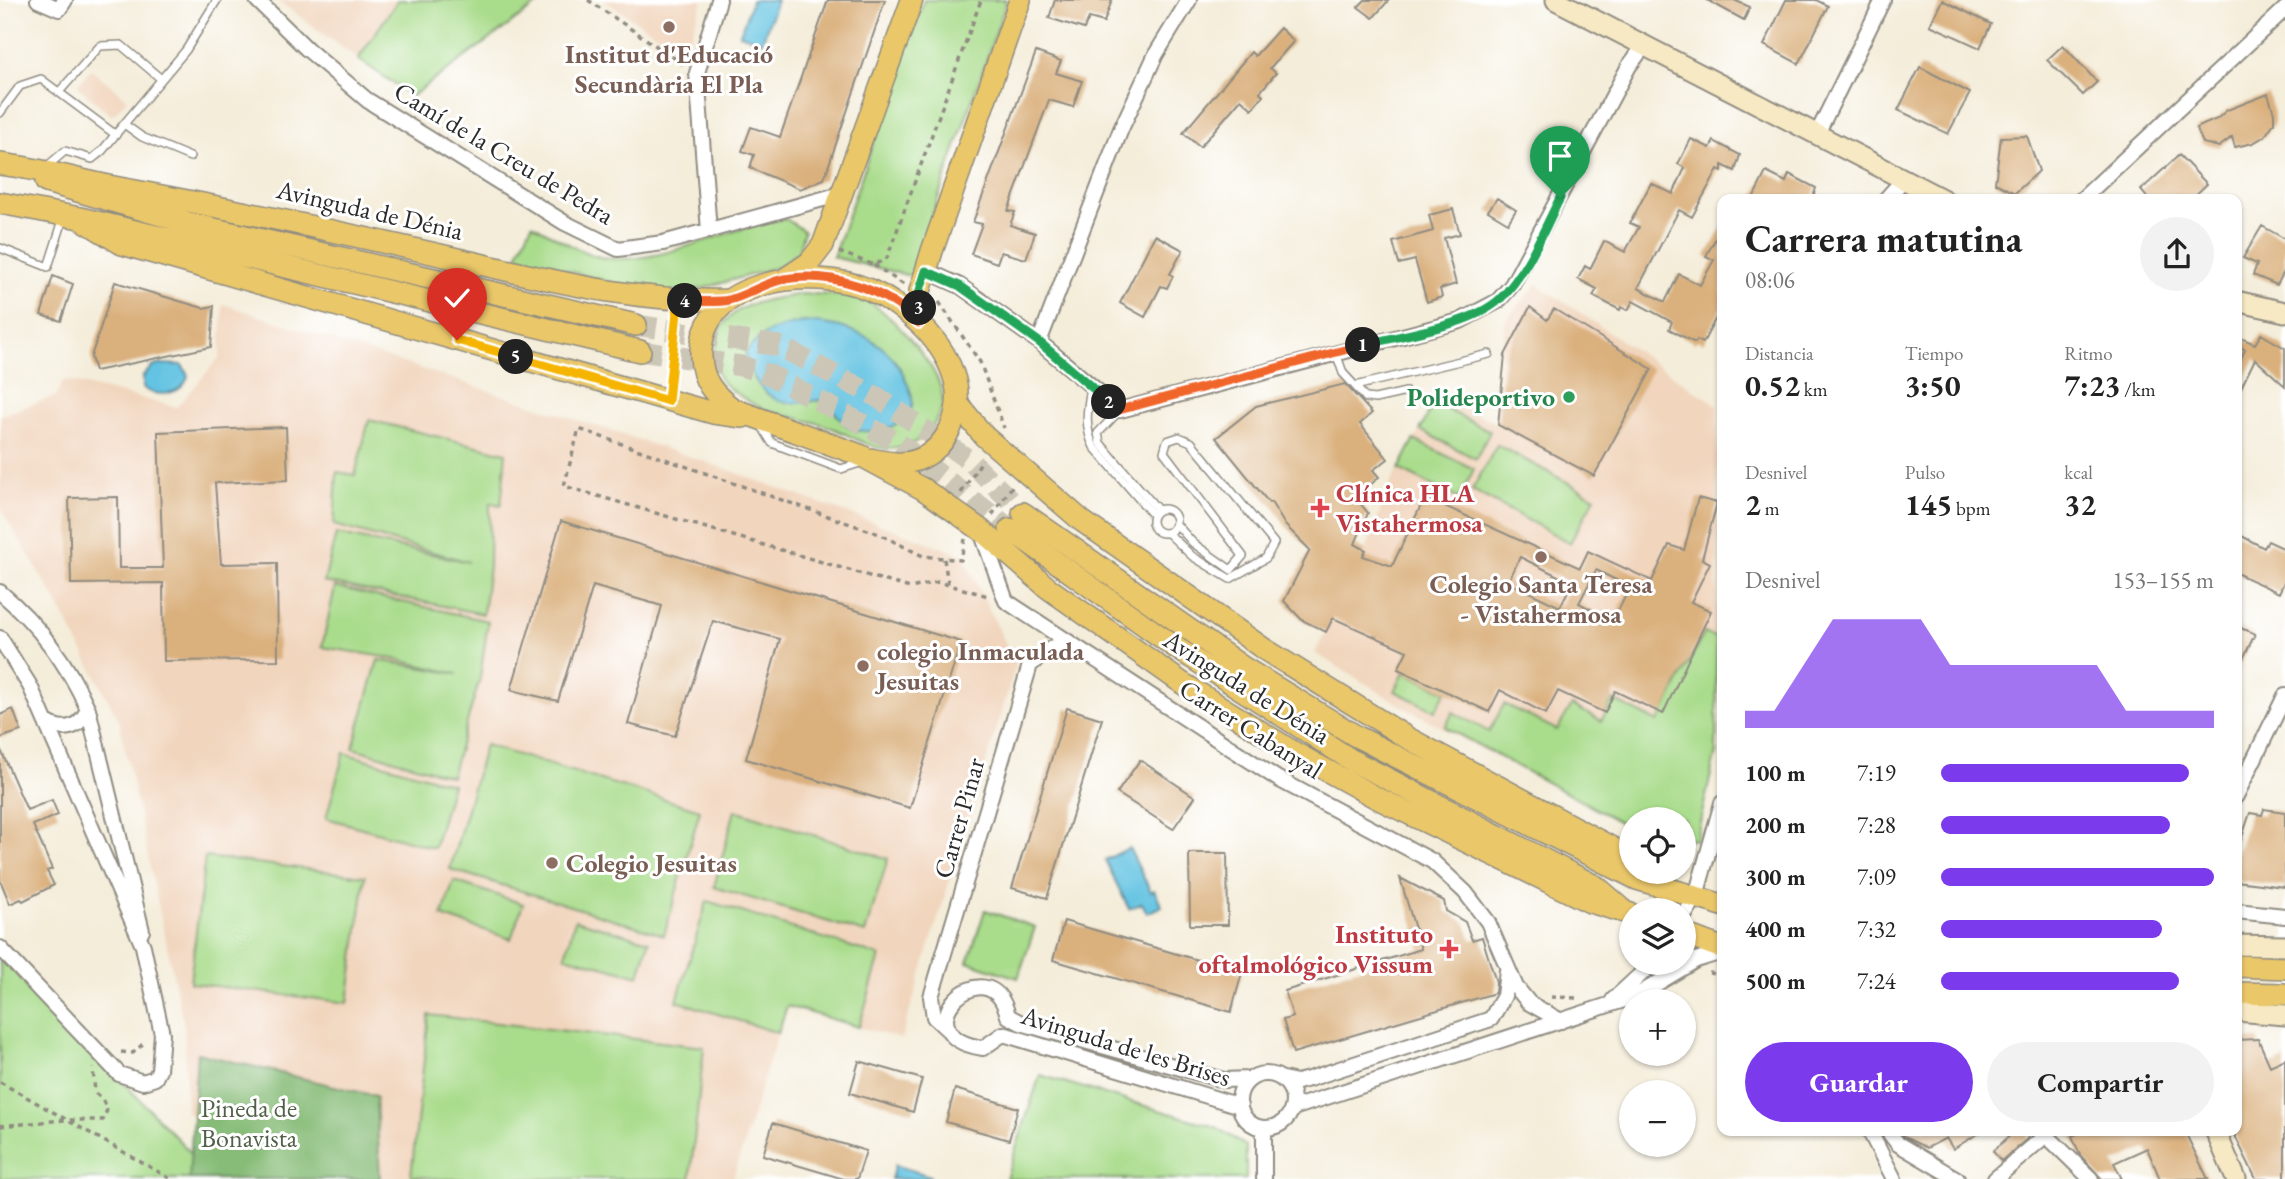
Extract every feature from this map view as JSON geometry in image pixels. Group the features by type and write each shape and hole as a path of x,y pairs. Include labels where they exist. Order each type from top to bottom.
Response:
{"main road":[{"path":"785,279 809,262 823,245 912,0"},
{"path":"919,323 920,290 1020,0"},
{"name":"Avinguda de Dénia","path":"0,165 44,169 115,187 246,210 540,278 678,302 729,300 785,279 837,280 869,290 919,323 948,363 955,379 958,404 944,439 927,454 903,463 870,459"},
{"name":"Avinguda de Dénia","path":"0,165 74,192 192,224 636,325"},
{"name":"Avinguda de Dénia","path":"0,203 72,216 640,351"},
{"name":"Avinguda de Dénia","path":"72,216 122,244 668,401 713,413 757,419"},
{"name":"Avinguda de Dénia","path":"729,300 707,323 702,340 702,369 716,397 757,419 870,459 923,489 973,533 1048,588 1182,682 1295,753 1375,797 1590,902 1619,910"},
{"name":"Avinguda de Dénia","path":"958,404 984,436 1082,521 1264,649 1406,737 1619,852"},
{"name":"Avinguda de Dénia","path":"1619,905 1597,887 1353,761 1175,647 1016,521 1244,668 1356,736 1637,879 1717,903"},
{"name":"Avinguda de Dénia","path":"1676,884 1696,896"},
{"path":"1696,939 1717,948"},
{"path":"2242,966 2285,968"},
{"path":"2242,993 2285,994"}],"street":[{"path":"38,0 62,4"},
{"name":"Camí de la Creu de Pedra","path":"257,0 307,49 367,100 565,223 618,249 663,243 841,194"},
{"path":"709,231 697,73 719,0"},
{"path":"1039,342 1121,129 1156,54 1189,0"},
{"path":"1817,134 1883,0"},
{"path":"1565,2 1644,46 1933,194"},
{"path":"2087,194 2285,9"},
{"path":"926,271 960,286 1039,342 1119,410 1460,321 1498,301 1525,263 1629,66 1644,46"},
{"path":"1890,194 1904,179"},
{"path":"2242,302 2285,312"},
{"path":"973,533 1006,601"},
{"path":"0,592 44,634 76,682 88,709 138,909 162,1034 159,1070 155,1079 143,1082 119,1074 0,948"},
{"name":"Carrer Cabanyal","path":"1006,601 1278,779 1433,861 1465,892 1488,922 1507,961"},
{"path":"0,638 30,686 143,946"},
{"name":"Carrer Pinar","path":"948,1030 934,1017 931,997 1030,665 1053,647 1076,647"},
{"path":"2242,785 2281,712 2285,696"},
{"path":"45,721 54,728 66,730 77,725 88,709"},
{"path":"1696,896 1717,821"},
{"path":"2242,912 2285,916"},
{"path":"2242,945 2285,946"},
{"path":"1507,961 1504,996 1498,1012 1491,1019 1297,1082 1266,1073 1250,1079 1241,1091 1240,1106 1248,1121 1264,1128 1282,1123 1293,1108 1636,996 1696,960 1717,952"},
{"path":"1507,961 1516,987 1528,1003 1561,1021"},
{"path":"1609,1003 1640,975"},
{"name":"Avinguda de les Brises","path":"1240,1106 1003,1034 983,1048 962,1045 948,1030 946,1016 953,998 972,987 985,988 996,993 1008,1016 1021,1023 1223,1080 1250,1079"},
{"path":"2242,1012 2285,1014"},
{"path":"1283,1079 1292,1092 1293,1108"},
{"path":"1264,1128 1264,1179"},
{"path":"1872,1136 1894,1179"},
{"path":"1892,1136 1898,1144 1957,1179"},
{"path":"1995,1179 2040,1136"},
{"path":"2046,1136 2091,1179"},
{"path":"2218,1136 2236,1179"}],"lane":[{"path":"44,169 65,151 92,159 116,135 160,78 186,50 217,0"},
{"path":"59,92 100,46 121,45 160,78"},
{"path":"0,113 20,86 41,79 116,135"},
{"path":"124,124 142,137 190,157"},
{"path":"0,248 48,267 72,216"},
{"path":"1336,352 1343,373 1366,398 1375,399 1406,392"},
{"path":"1355,387 1489,354"},
{"path":"1091,388 1087,415 1088,436 1094,447 1155,512"},
{"path":"1119,410 1098,433 1100,443 1155,512"},
{"path":"1179,437 1191,442 1274,542 1266,558 1230,579 1192,556 1168,533 1156,531 1151,523 1155,512 1169,510 1175,516 1176,524 1193,543 1231,570 1243,556 1164,452 1167,441 1179,437"},
{"path":"1168,533 1176,524"}],"path":[{"path":"588,0 697,73"},
{"path":"823,245 874,265 887,258 981,0"},
{"path":"668,401 678,302"},
{"path":"1004,476 1014,486 973,533 961,560 923,556 868,530 579,429 564,486 911,587 938,582 1006,601"},
{"path":"984,457 994,467"},
{"path":"944,559 948,585"},
{"path":"1542,992 1550,996 1578,997 1584,1013"},
{"path":"0,1126 64,1120 103,1120 107,1110 102,1098 95,1093 91,1071 100,1055 111,1044 118,1051 133,1052 139,1050 146,1038"},
{"path":"0,1082 171,1179"}],"shaded area":[{"path":"277,0 398,0 358,59"},
{"name":"Institut d'Educació Secundària El Pla","path":"604,0 703,0 685,53"},
{"path":"91,69 127,99 112,116 77,86"},
{"name":"Colegio Santa Teresa - Vistahermosa","path":"1537,284 1717,405 1716,752 1696,840 1696,807 1619,807 1619,822 1404,707 1315,653 1366,550 1391,482 1437,398 1496,422 1505,321"},
{"name":"Colegio Jesuitas","path":"223,304 706,462 963,555 1016,665 901,1039 786,1006 733,1179 252,1179 187,1111 184,1026 119,720 54,597 0,508 0,416 56,396 64,380 177,407 220,357"}],"green space":[{"path":"398,0 543,0 412,96 358,59"},
{"path":"924,0 1007,0 911,276 833,257"},
{"path":"786,219 804,231 798,252 778,267 704,288 655,295 517,256 532,224 588,253 618,259 666,252 740,229"},
{"path":"801,294 839,295 866,301 883,312 915,345 933,370 942,393 938,418 921,438 907,446 875,447 827,426 758,406 723,383 717,371 714,351 720,332 731,316 761,302"},
{"path":"1434,403 1490,431 1476,459 1420,430"},
{"path":"369,420 506,453 501,505 490,503 489,566 483,614 324,582 336,534 469,562 334,525 337,472 355,475"},
{"path":"1414,440 1474,469 1459,499 1399,469"},
{"path":"1497,445 1595,497 1570,543 1472,490"},
{"path":"335,587 488,621 480,678 451,776 353,748 378,660 458,674 385,657 322,647"},
{"path":"1704,633 1717,638 1716,752 1696,840 1696,807 1619,807 1619,821 1445,727 1453,712 1489,732 1504,704 1557,730 1572,705 1601,721 1613,700 1658,722"},
{"path":"1404,672 1446,692 1435,711 1395,691"},
{"path":"485,745 700,810 664,935 450,869"},
{"path":"344,753 452,784 434,848 326,818"},
{"path":"735,810 888,859 865,933 714,887"},
{"path":"205,857 365,876 348,1003 190,983"},
{"path":"454,881 523,904 511,939 442,916"},
{"path":"707,901 880,956 859,1027 787,1006 778,1033 677,1001"},
{"path":"985,910 1035,927 1018,978 968,962"},
{"path":"575,920 649,941 639,976 565,956"},
{"path":"0,957 16,971 216,1179 0,1179"},
{"path":"429,1015 704,1047 690,1179 443,1179 411,1176"},
{"name":"Pineda de Bonavista","path":"197,1053 376,1096 380,1179 189,1179"},
{"path":"1040,1075 1216,1127 1246,1146 1246,1179 1006,1179"}],"water":[{"path":"752,0 777,0 762,42 740,34"},
{"path":"804,322 850,330 877,344 898,366 906,380 912,403 909,414 894,426 884,429 855,430 839,418 826,401 783,402 760,387 750,371 745,353 771,331"},
{"path":"162,364 182,365 188,376 185,382 175,391 162,394 143,388 143,376 152,367"},
{"path":"1129,848 1151,892 1154,890 1162,906 1147,913 1142,903 1129,909 1105,860"},
{"path":"895,1165 930,1176 929,1179 891,1179"}],"building":[{"path":"828,0 885,0 824,179 800,189 750,168 754,155 742,151 751,127 780,137"},
{"path":"1055,0 1112,0 1104,22 1089,18 1084,29 1049,18"},
{"path":"1365,0 1389,0 1373,18 1358,7"},
{"path":"1707,0 1734,0 1750,7 1744,20"},
{"path":"1786,0 1816,0 1828,6 1799,64 1764,45"},
{"path":"1942,0 1991,24 1980,48 1930,25"},
{"path":"1280,28 1294,41 1270,68 1276,73 1260,92 1263,96 1252,109 1241,99 1200,147 1183,133 1251,52 1255,56"},
{"path":"2063,45 2097,82 2083,95 2047,60"},
{"path":"1036,52 1061,61 1056,73 1082,81 1073,107 1049,100 1008,211 1015,212 1010,225 1035,233 1026,259 1001,252 997,263 971,254 982,224 973,222"},
{"path":"1920,67 1970,93 1948,134 1898,110"},
{"path":"2268,94 2274,123 2265,136 2253,143 2235,147 2232,137 2219,147 2203,143 2196,128 2217,119 2227,110"},
{"path":"2027,136 2039,171 2015,193 1995,183 2001,137"},
{"path":"1691,139 1710,148 1714,141 1740,155 1735,171 1722,165 1722,171 1718,169 1692,217 1679,210 1638,288 1665,302 1679,274 1700,285 1714,260 1706,256 1717,236 1717,316 1703,343 1697,340 1695,343 1669,329 1672,322 1633,301 1628,310 1621,307 1620,310 1593,296 1597,289 1578,279 1585,266 1590,269 1604,241 1625,252 1639,227 1630,223 1651,183 1673,194 1685,168 1678,164"},
{"path":"2179,155 2207,184 2196,194 2144,194 2141,190"},
{"path":"1766,172 1786,182 1789,174 1816,188 1814,194 1755,194"},
{"path":"1497,198 1516,210 1508,223 1488,211"},
{"path":"1453,209 1460,234 1444,238 1456,284 1440,289 1442,297 1427,302 1415,260 1399,264 1393,242 1433,231 1429,215"},
{"path":"2262,226 2285,239 2285,270 2277,285 2253,275 2257,264 2243,258"},
{"path":"1155,235 1183,250 1170,274 1173,276 1167,288 1161,286 1145,317 1120,303"},
{"path":"53,276 73,284 61,321 41,315"},
{"path":"115,282 203,308 214,306 211,347 95,371 91,357"},
{"name":"Polideportivo","path":"1530,307 1547,320 1554,309 1652,369 1594,476 1498,425 1505,355"},
{"path":"2261,334 2285,348 2285,386 2255,359 2242,386 2242,356 2245,350 2242,348 2242,339 2255,344"},
{"path":"1345,384 1372,413 1360,424 1388,459 1373,470 1379,477 1356,498 1368,513 1355,544 1366,550 1363,556 1392,566 1425,497 1580,568 1588,551 1652,581 1669,545 1684,550 1698,498 1717,503 1702,559 1710,563 1691,602 1711,611 1663,714 1615,691 1605,713 1558,691 1546,714 1500,690 1489,712 1398,669 1407,651 1333,618 1326,632 1302,620 1284,601 1310,550 1285,525 1271,502 1269,503 1216,438 1256,406","holes":["1520,557 1572,583 1560,607 1508,582","1596,570 1630,587 1613,621 1579,603"]},
{"path":"286,427 288,480 215,483 221,564 277,563 278,660 164,661 163,583 71,584 69,498 118,497 119,568 163,568 158,432"},
{"name":"colegio Inmaculada Jesuitas","path":"561,521 961,642 910,808 746,759 780,639 713,621 675,736 628,724 662,606 593,586 558,701 511,690"},
{"path":"2242,536 2264,548 2268,541 2285,549 2285,580 2279,593 2242,576"},
{"path":"2242,629 2255,634 2242,661"},
{"path":"1067,708 1102,719 1047,898 1012,888"},
{"path":"13,709 21,731 0,738 0,715"},
{"path":"0,748 27,810 52,800 58,815 33,825 52,869 47,871 54,885 23,901 21,899 10,904 0,880"},
{"path":"1140,760 1195,797 1173,829 1117,793"},
{"path":"2264,809 2285,812 2285,887 2242,882 2242,837 2250,813 2262,815"},
{"path":"1189,853 1227,853 1228,925 1190,925"},
{"path":"1400,878 1444,901 1446,911 1465,922 1472,940 1482,937 1496,982 1495,993 1293,1053 1283,1020 1293,1017 1285,991 1421,949"},
{"path":"1064,921 1242,973 1231,1012 1053,960"},
{"path":"2258,1039 2270,1066 2285,1059 2285,1179 2256,1179 2236,1138 2242,1136 2242,1040"},
{"path":"859,1061 922,1079 913,1112 850,1093"},
{"path":"955,1089 1018,1108 1009,1140 946,1122"},
{"path":"773,1123 866,1151 857,1179 844,1179 763,1155"},
{"path":"1974,1136 1953,1149 1946,1138 1927,1148 1904,1137"},
{"path":"2009,1136 2028,1136 2001,1161 1993,1151"},
{"path":"2072,1136 2187,1136 2208,1179 2160,1179 2147,1148 2114,1163 2122,1179 2102,1179 2080,1155"}],"tunnel":[{"path":"636,325 779,346 877,397 969,460 1023,513"},
{"path":"640,351 741,366 770,375 897,442 1010,529"}],"place":[{"name":"Institut d'Educació Secundària El Pla","path":"669,27"},
{"name":"Polideportivo","path":"1569,397"},
{"name":"Clínica HLA Vistahermosa","path":"1320,508"},
{"name":"Colegio Santa Teresa - Vistahermosa","path":"1541,557"},
{"name":"colegio Inmaculada Jesuitas","path":"863,666"},
{"name":"Colegio Jesuitas","path":"552,863"},
{"name":"Instituto oftalmológico Vissum","path":"1449,949"}],"route":[{"path":"457,340 668,401 678,302 729,300 785,279 837,280 869,290 893,303 919,323 920,290 926,271 960,286 1039,342 1119,410 1460,321 1498,301 1512,285 1560,198"}]}
